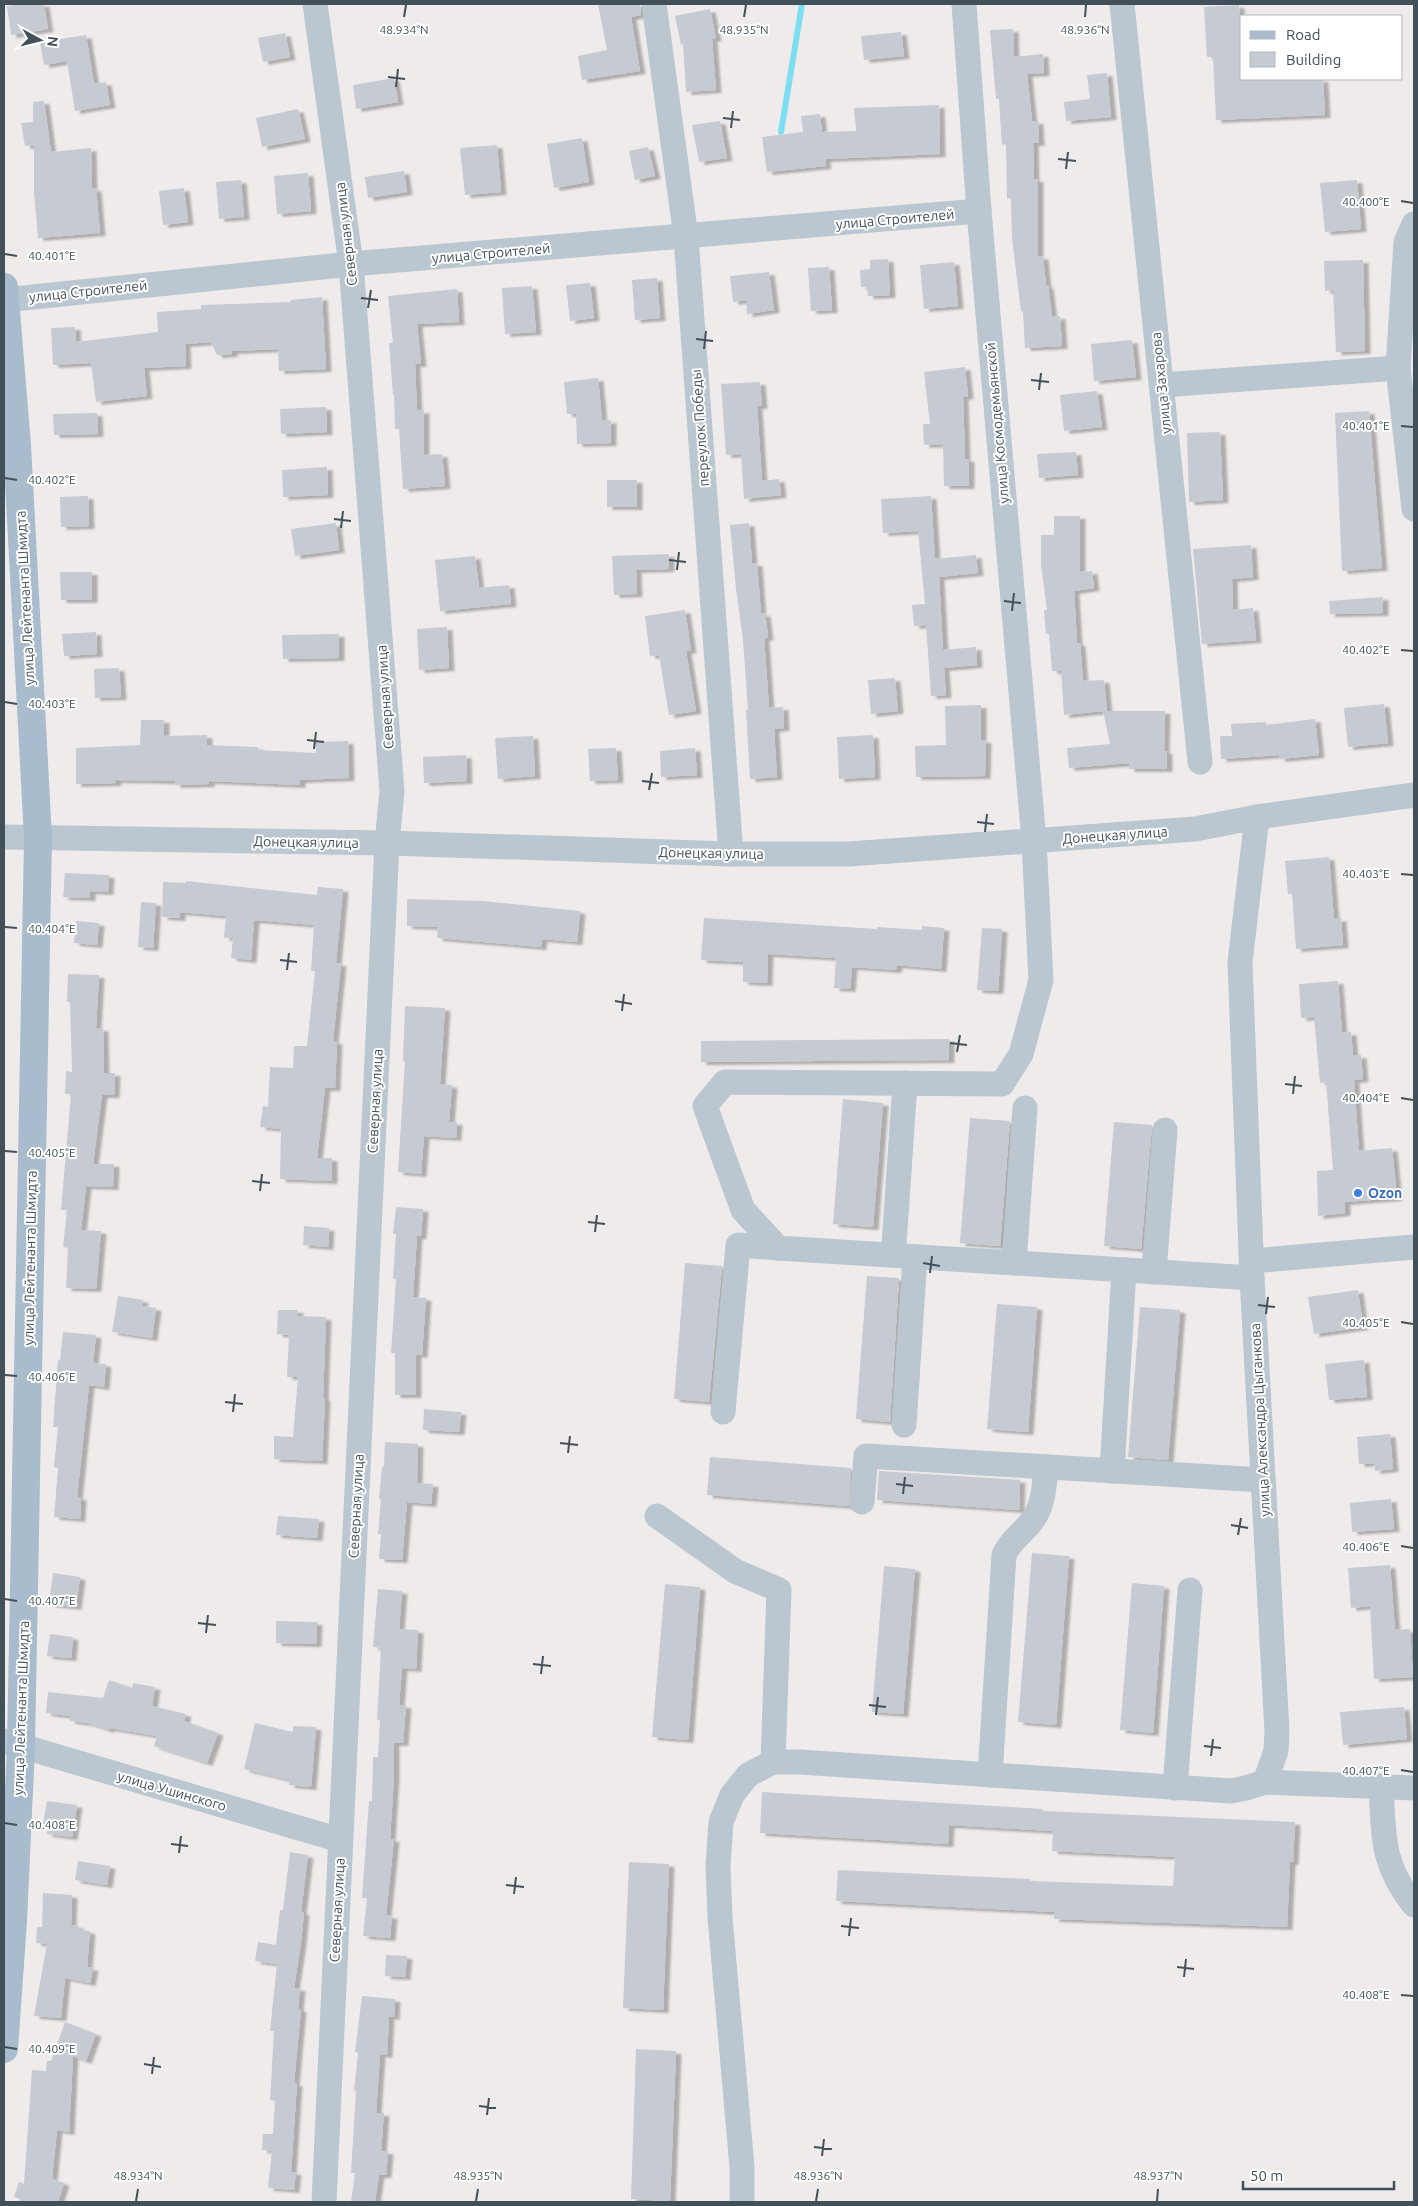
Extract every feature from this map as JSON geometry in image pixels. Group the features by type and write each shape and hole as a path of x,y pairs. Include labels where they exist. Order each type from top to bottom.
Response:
{"main road":[{"name":"улица Лейтенанта Шмидта","path":"4,295 17,445 38,838 13,1744 13,1921 4,2049"}],"street":[{"name":"Северная улица","path":"315,4 351,264 392,790 387,843 324,2202"},
{"name":"переулок Победы","path":"654,4 686,237 732,854"},
{"name":"улица Космодемьянской","path":"905,1083 1002,1084 1021,1054 1041,980 1034,841 979,212 964,4"},
{"name":"улица Захарова","path":"1122,4 1200,762"},
{"name":"улица Строителей","path":"4,295 979,212"},
{"path":"1414,224 1406,242 1398,368 1414,510"},
{"path":"1162,385 1398,368"},
{"name":"Донецкая улица","path":"4,837 387,843 732,854 849,854 1196,829 1257,817 1414,795"},
{"name":"улица Александра Цыганкова","path":"1257,817 1240,962 1251,1270 1277,1731 1276,1751 1265,1782"},
{"path":"778,1248 743,1210 705,1106 725,1082 905,1083 904,1425"},
{"path":"1014,1263 1025,1108"},
{"path":"1154,1272 1165,1130"},
{"path":"724,1412 738,1245 778,1248 904,1251 1014,1263 1154,1272 1251,1270 1414,1247"},
{"path":"1112,1471 1124,1270"},
{"path":"862,1502 866,1456 1263,1480"},
{"path":"990,1775 1004,1555 1009,1544 1031,1522 1042,1502 1046,1467"},
{"path":"657,1516 735,1571 778,1590 773,1762"},
{"path":"1175,1788 1190,1590"},
{"name":"улица Ушинского","path":"13,1744 340,1840"},
{"path":"742,2202 742,2166 720,1917 719,1839 721,1822 732,1796 748,1774 773,1762 839,1764 1231,1791 1265,1782 1414,1788"},
{"path":"1381,1786 1385,1845 1392,1873 1414,1905"}],"building":[{"path":"44,4 48,29 11,35 7,6"},
{"path":"598,4 640,4 641,15 631,17 640,71 582,80 578,56 607,50"},
{"path":"1239,5 1240,80 1323,80 1325,115 1216,120 1213,57 1207,57 1204,7"},
{"path":"710,9 716,38 712,39 716,90 686,92 683,44 681,45 675,16"},
{"path":"1013,29 1014,57 1043,54 1044,73 1027,74 1032,121 1038,121 1039,143 1033,143 1034,179 1038,179 1038,257 1043,256 1052,317 1060,316 1062,346 1025,348 1023,311 1021,312 1012,238 1011,198 1007,199 1006,144 1002,145 999,99 996,99 990,30"},
{"path":"901,32 904,56 864,60 861,36"},
{"path":"285,33 290,57 263,62 258,38"},
{"path":"86,35 94,84 106,82 110,105 75,111 67,61 44,65 40,42"},
{"path":"1107,73 1111,117 1066,121 1064,102 1090,99 1087,75"},
{"path":"394,78 398,102 356,109 353,85"},
{"path":"44,101 51,152 91,148 92,189 96,188 100,233 38,238 34,193 34,145 25,146 21,123 33,122 33,102"},
{"path":"939,105 940,154 825,159 826,166 767,172 762,137 803,132 801,116 820,114 822,132 856,131 854,108"},
{"path":"298,109 305,139 262,147 256,118"},
{"path":"720,121 727,158 699,162 692,125"},
{"path":"582,138 589,182 554,188 547,144"},
{"path":"497,145 501,192 465,195 460,148"},
{"path":"648,147 655,176 635,180 629,151"},
{"path":"404,171 407,192 368,198 365,177"},
{"path":"308,173 311,211 277,214 274,176"},
{"path":"241,180 244,217 219,219 216,182"},
{"path":"1357,180 1361,229 1325,232 1320,183"},
{"path":"184,188 188,222 163,225 159,191"},
{"path":"888,259 890,295 868,296 867,287 861,287 860,270 870,269 870,260"},
{"path":"1363,260 1365,351 1336,352 1333,290 1325,291 1324,261"},
{"path":"954,262 958,306 924,309 920,265"},
{"path":"829,267 832,310 811,311 808,268"},
{"path":"769,272 774,310 747,314 746,300 733,302 730,276"},
{"path":"657,278 660,318 635,320 632,280"},
{"path":"590,283 594,318 570,321 566,285"},
{"path":"532,286 536,332 505,334 502,288"},
{"path":"457,289 459,322 417,324 421,364 415,364 417,411 424,410 424,455 442,454 445,486 403,489 399,429 395,429 389,343 393,343 388,296"},
{"path":"322,297 326,369 279,371 278,349 232,351 232,354 217,355 211,342 185,344 186,366 144,368 147,396 96,402 91,363 53,365 51,328 75,327 76,342 158,332 157,312 201,309 201,305 291,302 291,300"},
{"path":"1132,340 1136,377 1094,381 1091,344"},
{"path":"965,367 968,396 963,397 965,459 969,459 969,486 944,486 943,444 924,445 923,424 930,424 924,372"},
{"path":"598,378 602,421 611,420 611,443 577,444 576,414 567,414 564,382"},
{"path":"760,382 762,406 757,406 762,481 779,479 781,495 744,499 741,454 726,455 721,384"},
{"path":"1097,391 1102,427 1064,431 1060,395"},
{"path":"326,407 327,432 281,434 280,409"},
{"path":"1369,411 1382,568 1342,571 1335,413"},
{"path":"97,413 98,434 54,435 53,414"},
{"path":"1220,432 1223,500 1189,502 1187,433"},
{"path":"1076,452 1078,475 1039,478 1037,454"},
{"path":"327,467 328,495 283,497 282,470"},
{"path":"607,480 637,480 637,507 607,507"},
{"path":"88,496 89,526 61,527 60,497"},
{"path":"931,496 935,559 976,555 978,573 939,577 943,650 976,647 977,665 944,668 946,695 931,696 926,625 914,626 912,605 925,604 918,531 883,533 881,499"},
{"path":"1054,516 1080,516 1080,572 1092,571 1094,588 1074,591 1077,643 1080,643 1083,681 1104,680 1107,711 1165,711 1164,751 1167,751 1167,769 1129,769 1129,763 1069,768 1067,748 1110,744 1103,711 1064,715 1061,671 1052,671 1049,634 1046,634 1044,610 1047,610 1041,564 1041,535 1054,535"},
{"path":"336,523 339,550 295,556 291,529"},
{"path":"749,523 752,563 757,563 761,614 765,613 768,637 764,638 769,708 783,707 784,728 774,729 777,777 750,779 743,640 730,525"},
{"path":"1251,545 1253,577 1232,579 1233,610 1253,608 1256,640 1202,644 1193,549"},
{"path":"669,554 669,569 636,570 637,594 614,595 612,556"},
{"path":"475,556 479,588 509,585 511,604 440,611 435,560"},
{"path":"60,572 92,572 92,600 61,600"},
{"path":"1383,597 1383,613 1330,614 1329,601"},
{"path":"685,610 691,650 686,651 696,711 669,715 659,655 650,656 645,616"},
{"path":"447,627 449,668 419,670 417,629"},
{"path":"96,632 97,654 64,656 62,634"},
{"path":"339,634 339,658 283,659 282,635"},
{"path":"119,668 121,697 95,698 94,669"},
{"path":"895,678 898,711 871,714 868,680"},
{"path":"1384,704 1388,743 1348,747 1344,708"},
{"path":"981,705 981,740 986,740 985,776 916,777 915,746 946,745 945,706"},
{"path":"1315,719 1319,755 1280,759 1279,755 1221,759 1220,736 1232,736 1231,724 1266,722 1266,725"},
{"path":"141,720 164,720 164,736 207,735 207,745 258,747 258,750 316,753 316,742 348,741 349,778 300,780 300,785 209,781 209,784 175,785 175,781 116,780 116,783 76,784 76,748 140,745"},
{"path":"873,735 875,777 839,779 837,737"},
{"path":"533,736 535,776 498,779 495,738"},
{"path":"616,748 618,780 590,781 588,749"},
{"path":"695,748 697,775 661,777 660,751"},
{"path":"466,755 467,781 424,783 423,757"},
{"path":"1329,857 1334,919 1341,918 1343,945 1296,949 1292,894 1288,894 1285,861"},
{"path":"65,873 109,875 108,892 90,891 90,898 63,897"},
{"path":"186,881 317,895 318,887 343,889 336,963 341,963 333,1041 337,1041 335,1088 325,1088 317,1158 332,1158 332,1181 280,1179 281,1129 260,1127 263,1106 268,1107 270,1067 293,1068 294,1046 307,1046 315,971 311,971 314,925 254,920 251,960 231,958 233,938 224,938 226,916 180,912 180,918 162,917 163,882 186,883"},
{"path":"407,899 483,901 580,911 577,942 542,939 541,947 437,938 438,927 407,926"},
{"path":"141,902 156,903 153,948 138,947"},
{"path":"704,918 877,929 877,927 922,930 922,926 944,928 941,969 897,965 896,970 852,967 850,989 834,988 836,958 768,954 767,983 743,982 743,962 701,960"},
{"path":"76,921 99,923 97,945 74,943"},
{"path":"982,928 1002,929 998,991 977,990"},
{"path":"68,974 99,975 96,1028 103,1028 104,1073 115,1073 114,1095 102,1095 93,1164 114,1164 113,1187 86,1186 81,1230 101,1231 96,1289 66,1288 68,1248 63,1247 67,1210 61,1210 71,1094 65,1094 66,1071 72,1072 70,1002 67,1002"},
{"path":"1338,981 1342,1033 1351,1032 1353,1056 1361,1055 1363,1079 1354,1080 1359,1151 1392,1148 1397,1198 1345,1202 1345,1213 1318,1216 1317,1171 1333,1170 1326,1082 1320,1083 1314,1017 1301,1018 1299,984"},
{"path":"405,1006 445,1008 440,1084 452,1085 449,1122 457,1122 456,1138 424,1136 421,1174 398,1172 405,1061 403,1061"},
{"path":"949,1039 949,1060 701,1062 701,1041"},
{"path":"843,1099 883,1103 873,1227 833,1224"},
{"path":"970,1118 1010,1121 1000,1246 960,1243"},
{"path":"1114,1122 1152,1125 1141,1249 1104,1246"},
{"path":"396,1207 423,1209 421,1236 417,1236 413,1297 426,1298 422,1355 416,1354 416,1395 395,1395 395,1353 391,1353 396,1279 393,1279 396,1234 393,1234"},
{"path":"304,1226 329,1228 328,1247 303,1245"},
{"path":"685,1263 722,1266 709,1402 674,1399"},
{"path":"867,1276 899,1278 890,1422 856,1419"},
{"path":"1358,1290 1363,1327 1314,1334 1308,1297"},
{"path":"118,1296 143,1300 142,1306 156,1308 152,1338 112,1332"},
{"path":"997,1304 1037,1307 1028,1432 987,1429"},
{"path":"1140,1307 1180,1310 1168,1460 1128,1457"},
{"path":"278,1310 298,1310 297,1316 326,1317 322,1461 274,1459 274,1436 293,1437 298,1377 287,1377 289,1335 277,1334"},
{"path":"63,1332 96,1335 93,1363 106,1364 104,1387 89,1385 77,1497 81,1497 80,1519 54,1517 58,1468 54,1467 58,1427 53,1427 58,1360 60,1360"},
{"path":"1364,1360 1367,1397 1329,1400 1325,1364"},
{"path":"424,1409 461,1412 459,1432 423,1430"},
{"path":"1390,1434 1393,1469 1375,1471 1374,1463 1359,1464 1357,1437"},
{"path":"385,1442 418,1444 417,1483 433,1484 431,1504 407,1502 402,1560 379,1559 381,1534 378,1534 381,1499 379,1499 382,1466 384,1467"},
{"path":"710,1457 851,1468 849,1506 707,1495"},
{"path":"879,1471 1020,1480 1019,1510 877,1500"},
{"path":"1391,1499 1394,1529 1352,1532 1350,1503"},
{"path":"278,1516 319,1519 317,1538 276,1535"},
{"path":"1032,1553 1069,1556 1056,1725 1018,1722"},
{"path":"1390,1565 1395,1630 1410,1629 1413,1677 1374,1679 1370,1606 1351,1608 1348,1568"},
{"path":"884,1566 915,1569 903,1714 872,1712"},
{"path":"53,1573 80,1577 76,1607 49,1604"},
{"path":"1132,1583 1164,1586 1153,1733 1120,1730"},
{"path":"665,1584 700,1587 688,1740 652,1737"},
{"path":"378,1589 402,1591 399,1629 418,1630 416,1669 402,1668 399,1705 406,1705 403,1743 394,1743 390,1839 394,1839 386,1915 392,1916 390,1938 363,1936 367,1898 362,1898 369,1801 372,1801 373,1757 378,1757 380,1720 377,1720 381,1648 373,1647"},
{"path":"276,1621 317,1622 316,1644 276,1643"},
{"path":"50,1634 73,1637 71,1658 47,1656"},
{"path":"109,1680 132,1688 133,1683 155,1687 152,1706 186,1714 184,1721 218,1733 207,1763 154,1746 157,1736 109,1728 109,1730 88,1723 70,1721 70,1716 46,1713 48,1692 103,1698"},
{"path":"1404,1707 1407,1739 1343,1745 1340,1712"},
{"path":"255,1723 293,1732 293,1726 316,1727 311,1787 289,1785 289,1780 244,1769"},
{"path":"762,1792 1043,1809 1042,1811 1295,1822 1293,1862 1290,1862 1287,1927 1054,1919 1054,1912 836,1901 838,1870 1030,1879 1030,1881 1173,1886 1175,1857 1052,1851 1053,1831 949,1825 948,1844 760,1833"},
{"path":"47,1801 77,1805 72,1837 47,1834 48,1825 43,1824"},
{"path":"290,1852 308,1855 301,1912 304,1912 301,1942 294,1988 300,1988 298,2009 301,2009 294,2083 297,2083 291,2172 296,2172 294,2190 268,2188 272,2151 262,2150 263,2134 273,2134 275,2101 270,2100 274,2031 270,2031 277,1964 255,1961 258,1942 276,1945 280,1910 283,1910"},
{"path":"78,1861 110,1866 107,1885 75,1880"},
{"path":"629,1862 669,1864 663,2010 623,2008"},
{"path":"43,1893 72,1895 71,1925 79,1926 78,1930 90,1931 87,1967 93,1968 90,1983 65,1978 61,2018 34,2016 47,1944 36,1943 37,1927 42,1927"},
{"path":"386,1955 407,1956 405,1977 385,1976"},
{"path":"362,1996 395,1999 394,2017 389,2016 387,2055 380,2054 376,2113 384,2113 381,2151 388,2151 386,2175 379,2175 375,2202 351,2202 355,2173 351,2173 356,2091 354,2091 358,2053 355,2052"},
{"path":"65,2022 96,2034 86,2061 73,2056 69,2132 57,2130 52,2179 64,2183 58,2202 31,2202 14,2197 19,2182 24,2184 32,2070 46,2071 47,2061 51,2061"},
{"path":"636,2049 676,2051 670,2201 631,2199"}],"waterway":[{"path":"781,132 802,4"}],"place":[{"name":"Ozon","path":"1358,1193"}]}
